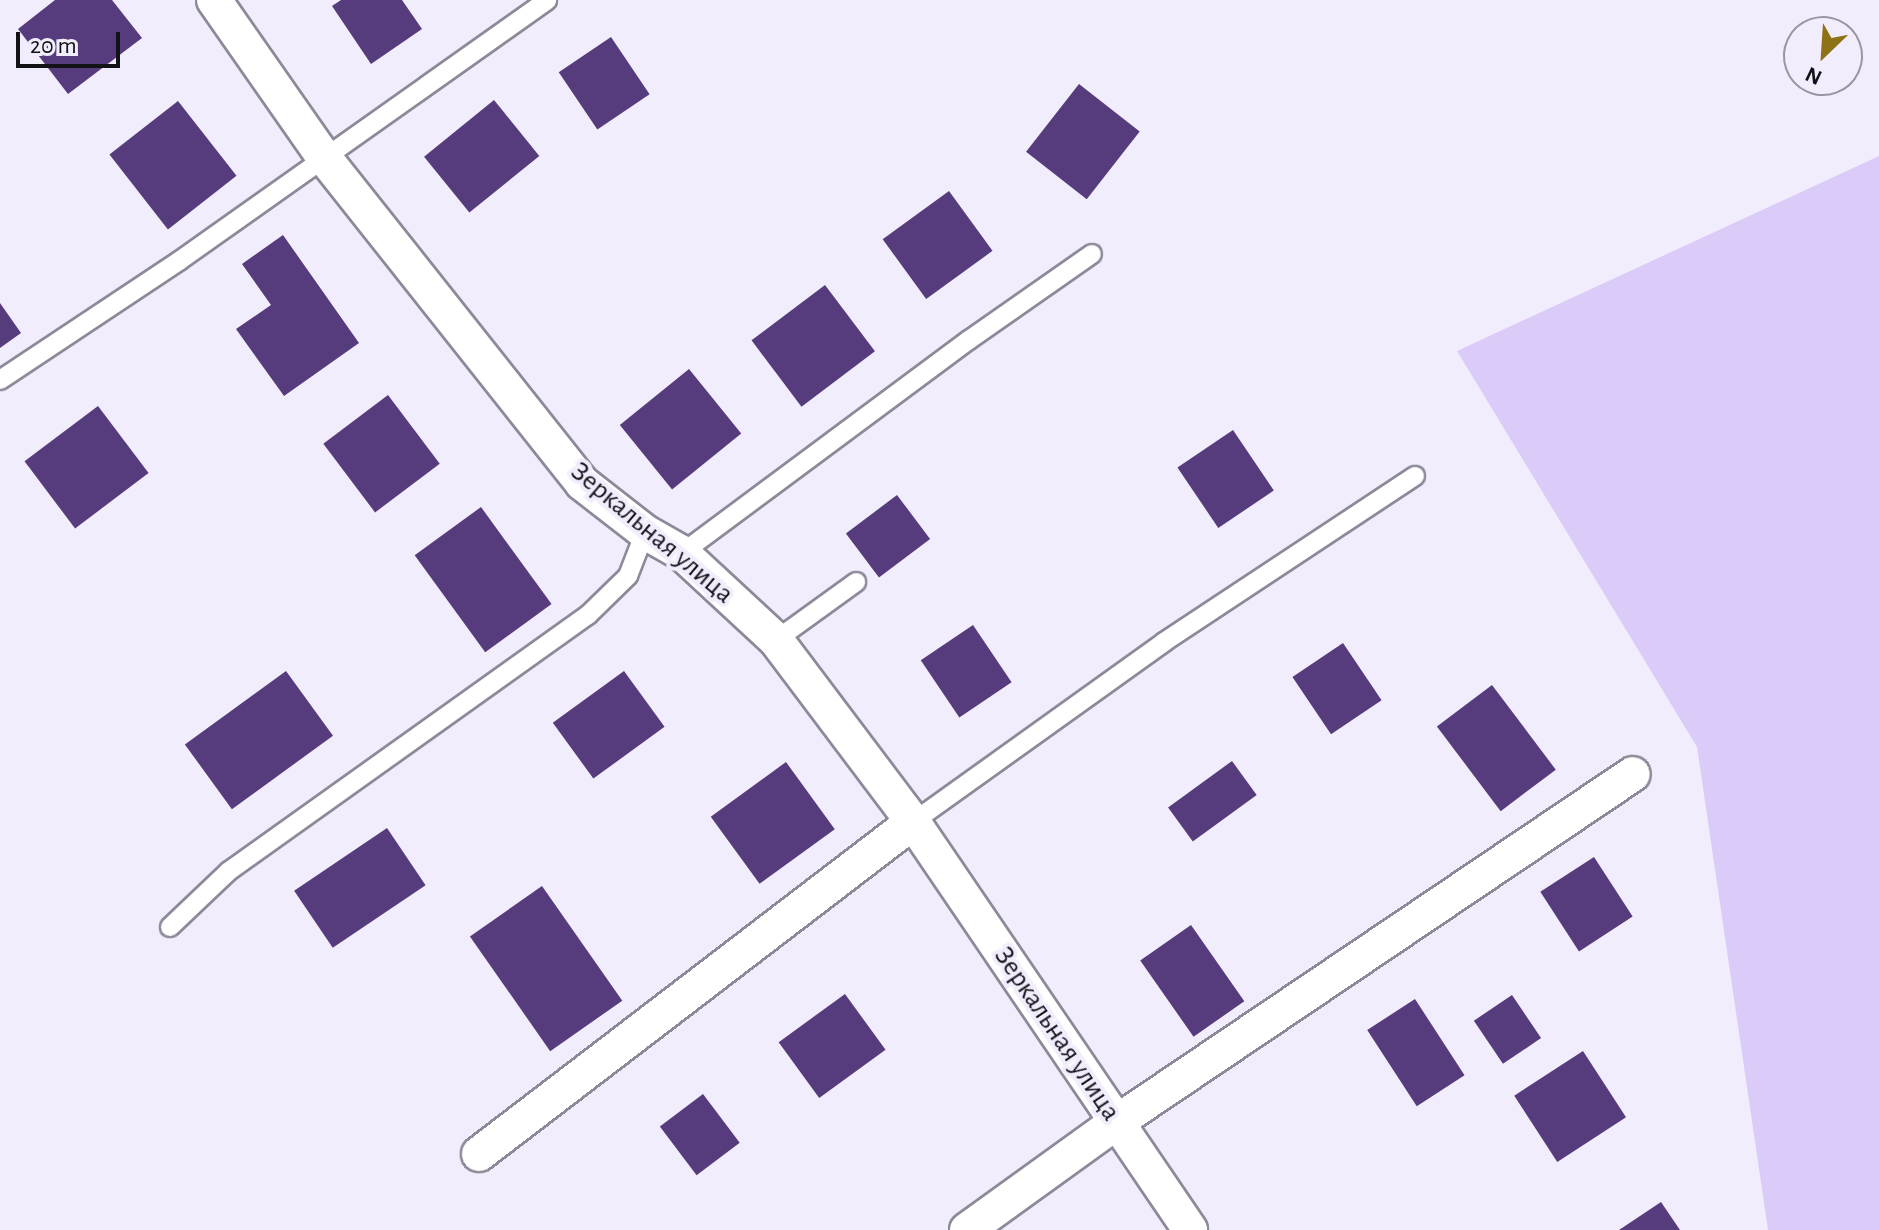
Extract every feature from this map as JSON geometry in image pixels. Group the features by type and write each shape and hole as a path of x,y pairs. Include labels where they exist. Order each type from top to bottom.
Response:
{"street":[{"name":"Зеркальная улица","path":"214,0 323,156 582,483 645,532 682,553 776,640 913,822 1190,1230"},
{"path":"967,1230 1117,1122 1633,774"},
{"path":"479,1154 913,822"}],"lane":[{"path":"0,380 179,261 547,0"},
{"path":"682,553 969,340 1092,254"},
{"path":"913,822 1164,642 1415,476"},
{"path":"170,927 229,871 588,615 628,576 645,532"},
{"path":"776,640 856,582"}],"shaded area":[{"path":"1879,156 1879,1230 1768,1230 1697,747 1457,351"}],"building":[{"path":"55,0 112,0 142,38 68,94 18,29"},
{"path":"341,0 402,0 422,29 371,64 332,6"},
{"path":"611,37 650,94 597,129 559,72"},
{"path":"1079,84 1140,131 1087,199 1026,152"},
{"path":"494,100 539,156 469,213 424,157"},
{"path":"178,101 236,176 168,229 109,155"},
{"path":"949,191 992,251 926,299 883,239"},
{"path":"283,235 359,343 284,396 236,329 271,305 242,264"},
{"path":"825,285 875,351 801,407 752,340"},
{"path":"0,303 21,333 0,348"},
{"path":"689,369 741,434 672,490 620,425"},
{"path":"388,395 440,464 375,512 323,444"},
{"path":"98,406 149,473 75,528 25,461"},
{"path":"1233,430 1274,491 1218,528 1177,467"},
{"path":"897,495 930,539 879,577 846,534"},
{"path":"481,507 552,604 485,652 415,555"},
{"path":"973,625 1012,682 959,717 921,660"},
{"path":"1343,643 1382,700 1331,734 1292,677"},
{"path":"286,671 333,736 232,809 185,744"},
{"path":"624,671 665,727 593,779 553,723"},
{"path":"1492,685 1556,770 1501,811 1437,727"},
{"path":"1232,761 1257,795 1193,841 1168,807"},
{"path":"786,762 835,829 760,884 711,817"},
{"path":"387,828 426,885 333,948 294,891"},
{"path":"1594,857 1633,917 1579,951 1540,892"},
{"path":"542,886 622,1001 550,1051 470,936"},
{"path":"1191,925 1244,1001 1194,1037 1140,961"},
{"path":"845,994 886,1050 819,1098 779,1042"},
{"path":"1512,995 1541,1038 1503,1064 1474,1021"},
{"path":"1415,999 1465,1075 1417,1106 1367,1030"},
{"path":"1583,1051 1626,1117 1557,1162 1514,1096"},
{"path":"703,1094 740,1143 697,1175 660,1126"},
{"path":"1661,1202 1680,1230 1619,1230"}]}
